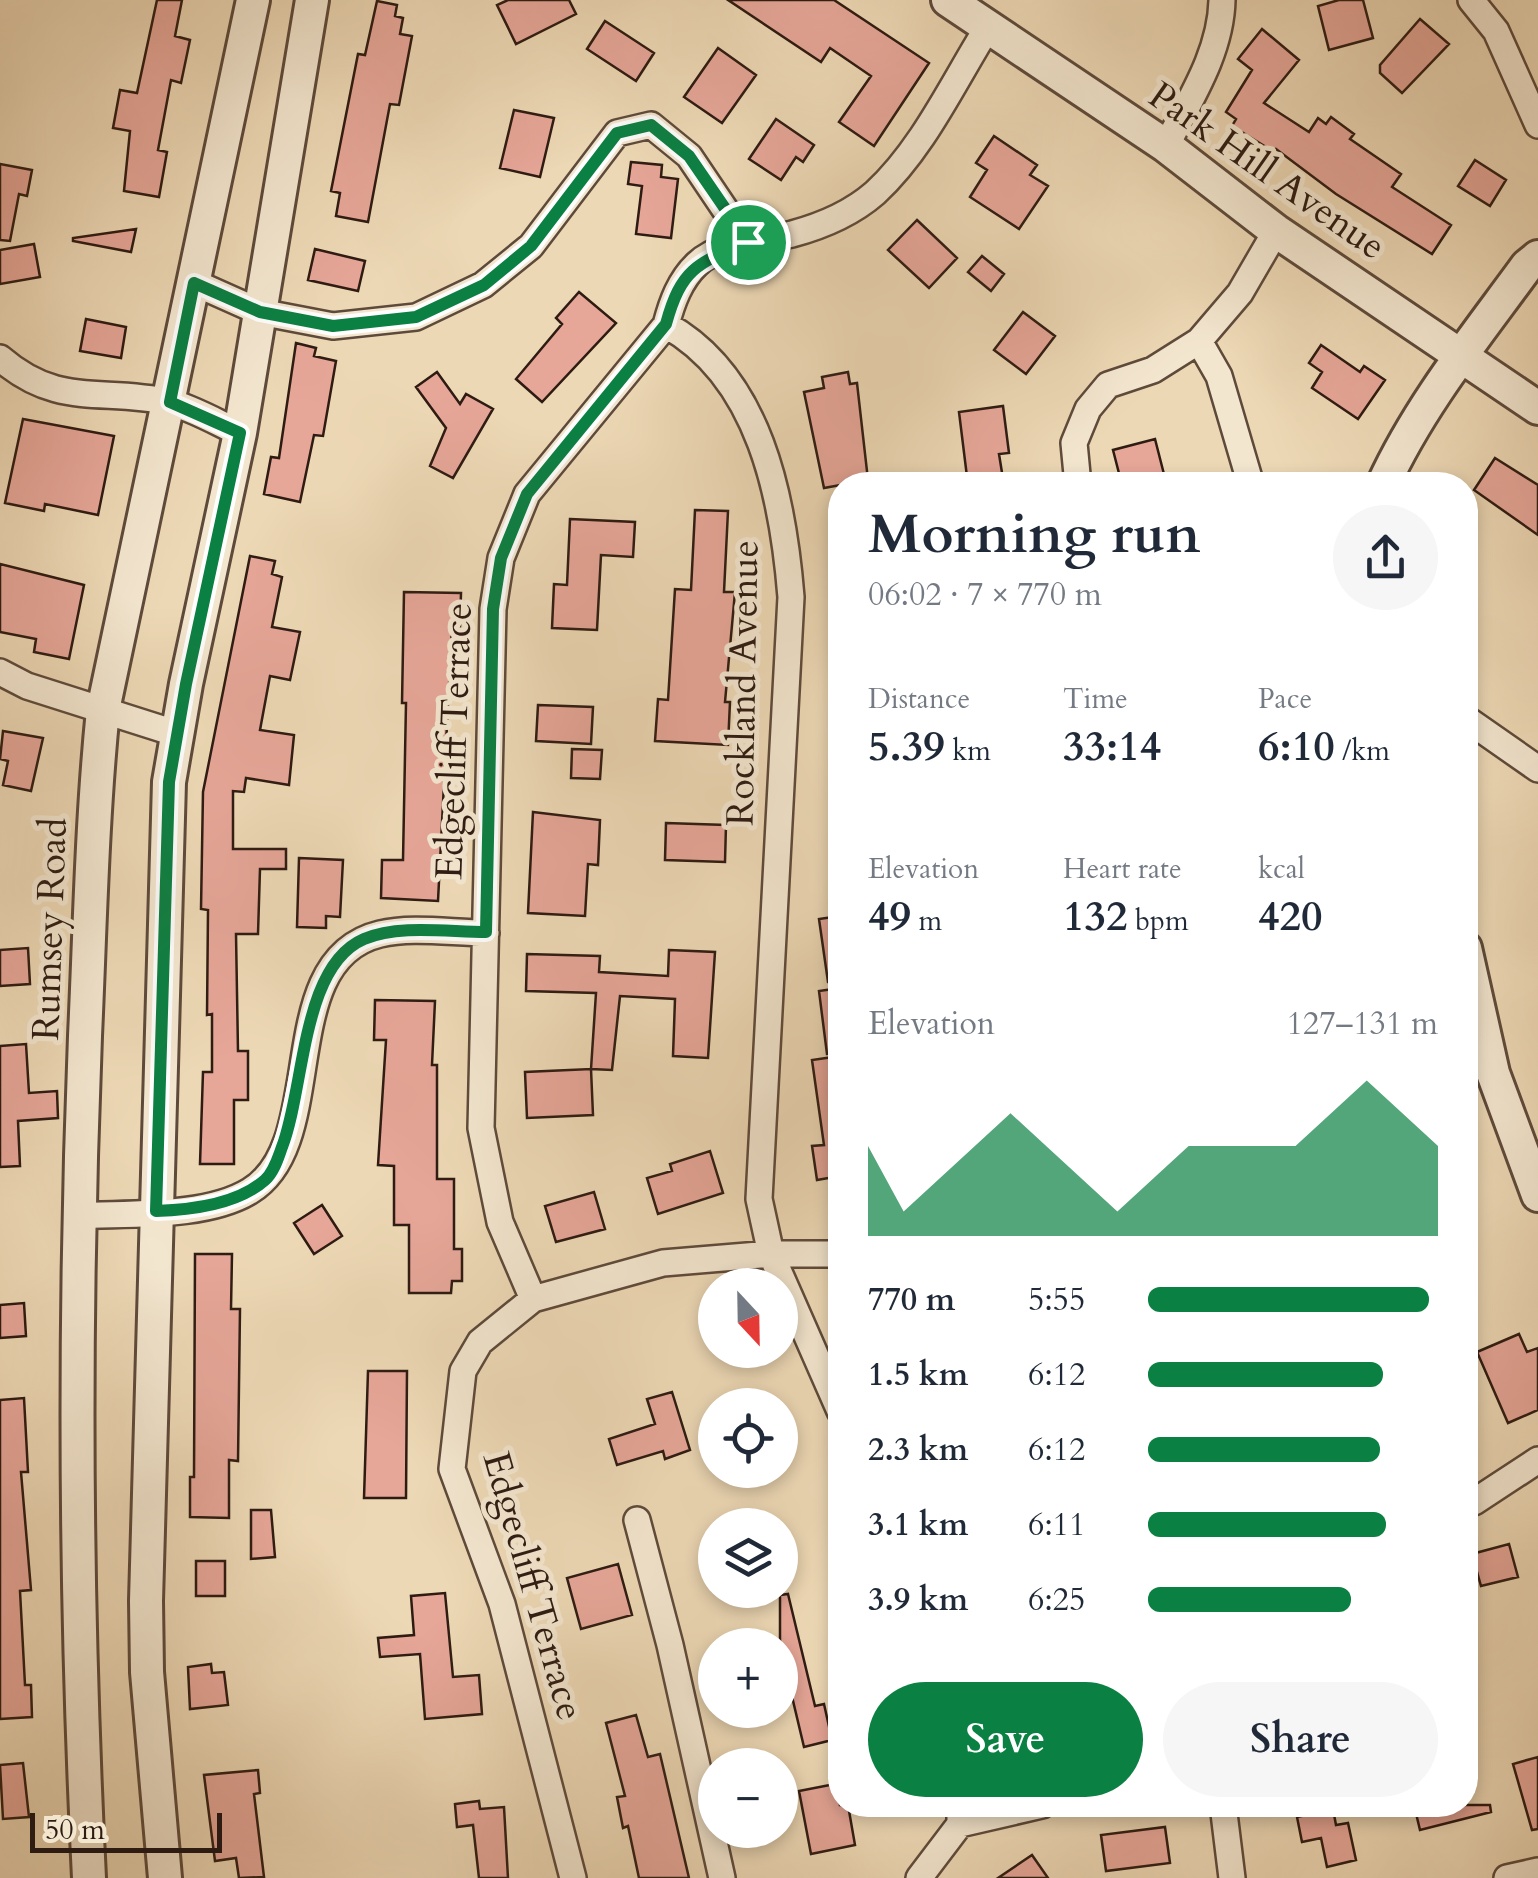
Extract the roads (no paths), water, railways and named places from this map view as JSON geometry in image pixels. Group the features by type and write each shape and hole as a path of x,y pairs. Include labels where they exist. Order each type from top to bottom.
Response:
{"street":[{"name":"Rumsey Road","path":"89,1878 79,1669 78,1216 96,784 103,710 253,0"},
{"path":"165,1878 146,1601 169,782 240,433 312,0"},
{"name":"Park Hill Avenue","path":"948,0 1166,146 1276,230 1538,408"},
{"path":"1166,146 1209,63 1222,18 1222,0"},
{"path":"1471,0 1496,31 1538,125"},
{"path":"666,324 674,296 699,262 748,242 793,234 840,217 876,192 920,136 988,27"},
{"path":"194,283 260,312 333,326 416,317 484,285 531,246 617,133 651,125 689,156 748,242"},
{"path":"1077,472 1074,443 1088,409 1108,385 1153,370 1200,341 1240,292 1276,230"},
{"path":"1389,472 1462,356 1527,266 1538,257"},
{"name":"Edgecliff Terrace","path":"574,1878 502,1604 452,1468 463,1371 480,1342 533,1299 500,1222 481,1128 493,609 501,558 527,494 666,324"},
{"name":"Rockland Avenue","path":"666,324 692,339 732,388 770,471 786,528 790,596 759,1199 771,1254 828,1384"},
{"path":"1200,341 1219,376 1246,472"},
{"path":"0,358 24,379 52,390 170,402 240,433"},
{"path":"0,672 27,686 178,734"},
{"path":"1478,727 1538,769"},
{"path":"78,1216 191,1210 248,1193 268,1178 291,1124 320,985 342,951 382,932 486,932"},
{"path":"1478,1004 1494,1073 1538,1196"},
{"path":"533,1299 663,1264 771,1254 828,1254"},
{"path":"1478,1499 1538,1460"},
{"path":"637,1520 670,1645 722,1878"},
{"path":"919,1878 958,1817"},
{"path":"1224,1817 1232,1878"},
{"path":"1507,1878 1538,1871"}]}
